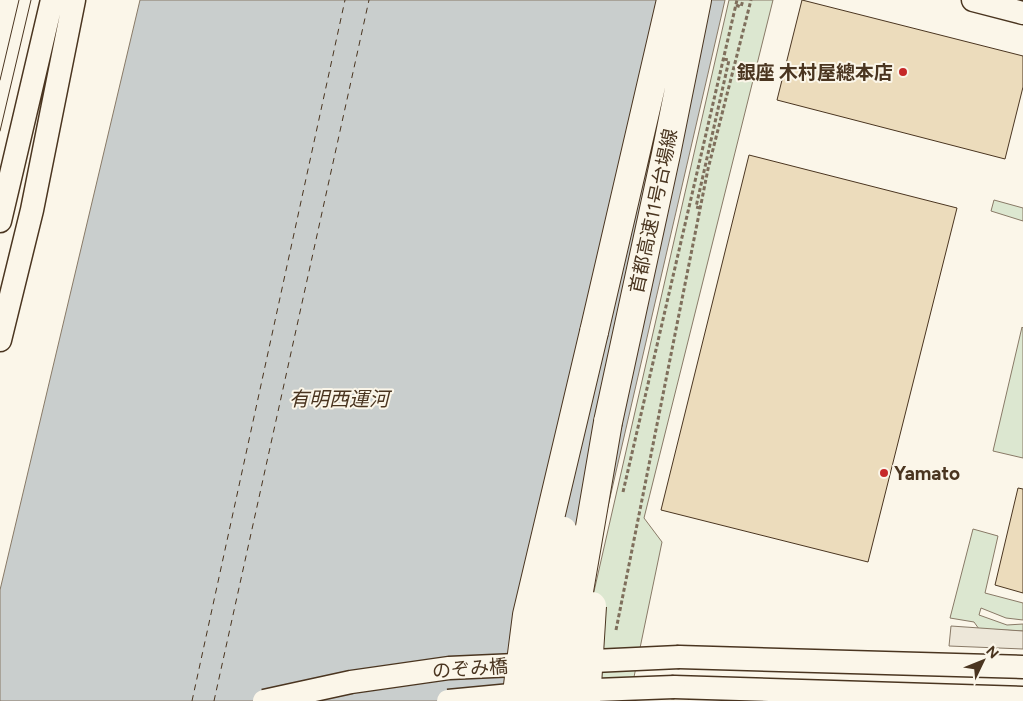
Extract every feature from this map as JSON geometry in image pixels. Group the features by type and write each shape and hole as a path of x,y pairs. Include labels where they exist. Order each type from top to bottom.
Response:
{"highway":[{"name":"首都高速11号台場線","path":"594,332 671,0"},
{"name":"首都高速11号台場線","path":"608,422 697,0"},
{"path":"516,701 527,615 594,332"},
{"path":"540,701 550,616 594,332"},
{"path":"563,701 567,661 608,422"},
{"path":"586,701 596,552 608,422"}],"street":[{"path":"0,220 52,0"},
{"path":"0,340 32,210 74,0"},
{"path":"973,0 1023,13"},
{"name":"のぞみ橋","path":"264,701 352,682 449,668 678,657 1023,667"},
{"name":"のぞみ橋","path":"448,701 506,694 674,688 789,696 1023,698"}],"path":[{"path":"623,492 737,0"},
{"path":"736,5 741,7 743,0"},
{"path":"614,636 700,208 751,0"},
{"path":"700,208 696,207 729,60 723,58"}],"green space":[{"path":"729,0 773,0 644,518 662,542 629,701 569,701"},
{"path":"994,200 1023,208 1023,221 991,211"},
{"path":"1023,328 1023,458 993,451"},
{"path":"973,529 998,536 985,593 1023,603 1023,620 1006,618 981,608 979,615 1007,625 1023,624 1023,631 979,629 974,622 950,618"}],"shaded area":[{"path":"951,626 1023,631 1023,649 949,646"}],"water":[{"name":"有明西運河","path":"140,0 725,0 563,701 0,701 0,590"}],"building":[{"name":"銀座 木村屋總本店","path":"802,0 1023,56 1023,87 1005,159 777,100"},
{"path":"749,155 957,208 868,562 661,510"},
{"path":"1018,488 1023,489 1023,593 995,585"}],"ferry route":[{"path":"192,701 345,0"},
{"path":"214,701 369,0"}],"tram line":[{"path":"0,80 19,0"},
{"path":"0,131 31,0"}],"place":[{"name":"銀座 木村屋總本店","path":"903,72"},
{"name":"Yamato","path":"884,473"}]}
